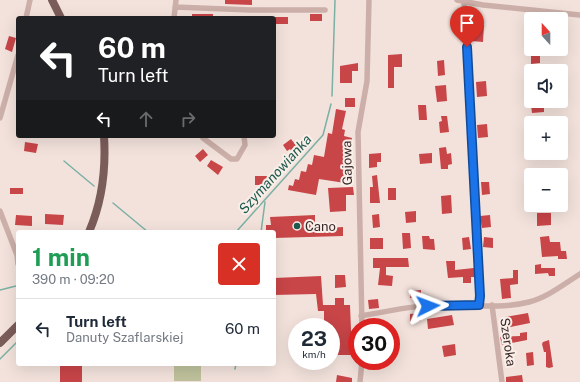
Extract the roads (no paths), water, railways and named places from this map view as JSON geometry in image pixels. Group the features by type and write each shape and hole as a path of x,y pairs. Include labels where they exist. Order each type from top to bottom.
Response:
{"main road":[{"path":"52,0 60,16"},
{"path":"90,230 99,201 102,184 104,138"},
{"path":"0,343 16,327"}],"street":[{"path":"26,16 30,0"},
{"path":"174,16 176,0"},
{"name":"Gajowa","path":"361,316 358,132 367,81 369,0"},
{"path":"457,0 580,15"},
{"path":"464,2 480,296 479,305"},
{"path":"175,7 250,10 325,10"},
{"path":"0,118 16,61"},
{"path":"203,138 231,159 237,159 245,145 244,138"},
{"path":"0,211 16,250"},
{"name":"Szeroka","path":"361,316 400,308 442,305 513,305 535,300 580,274"},
{"name":"Szeroka","path":"492,305 502,382"},
{"path":"360,382 361,370"}],"waterway":[{"name":"Szymanowianka","path":"332,96 335,0"},
{"name":"Szymanowianka","path":"238,230 323,135 331,104"},
{"path":"64,161 94,186"},
{"path":"261,230 265,202"},
{"path":"113,203 146,230"},
{"path":"0,290 16,286"},
{"name":"Szymanowianka","path":"0,359 16,343"}],"place":[{"name":"Cano","path":"297,226"}]}
